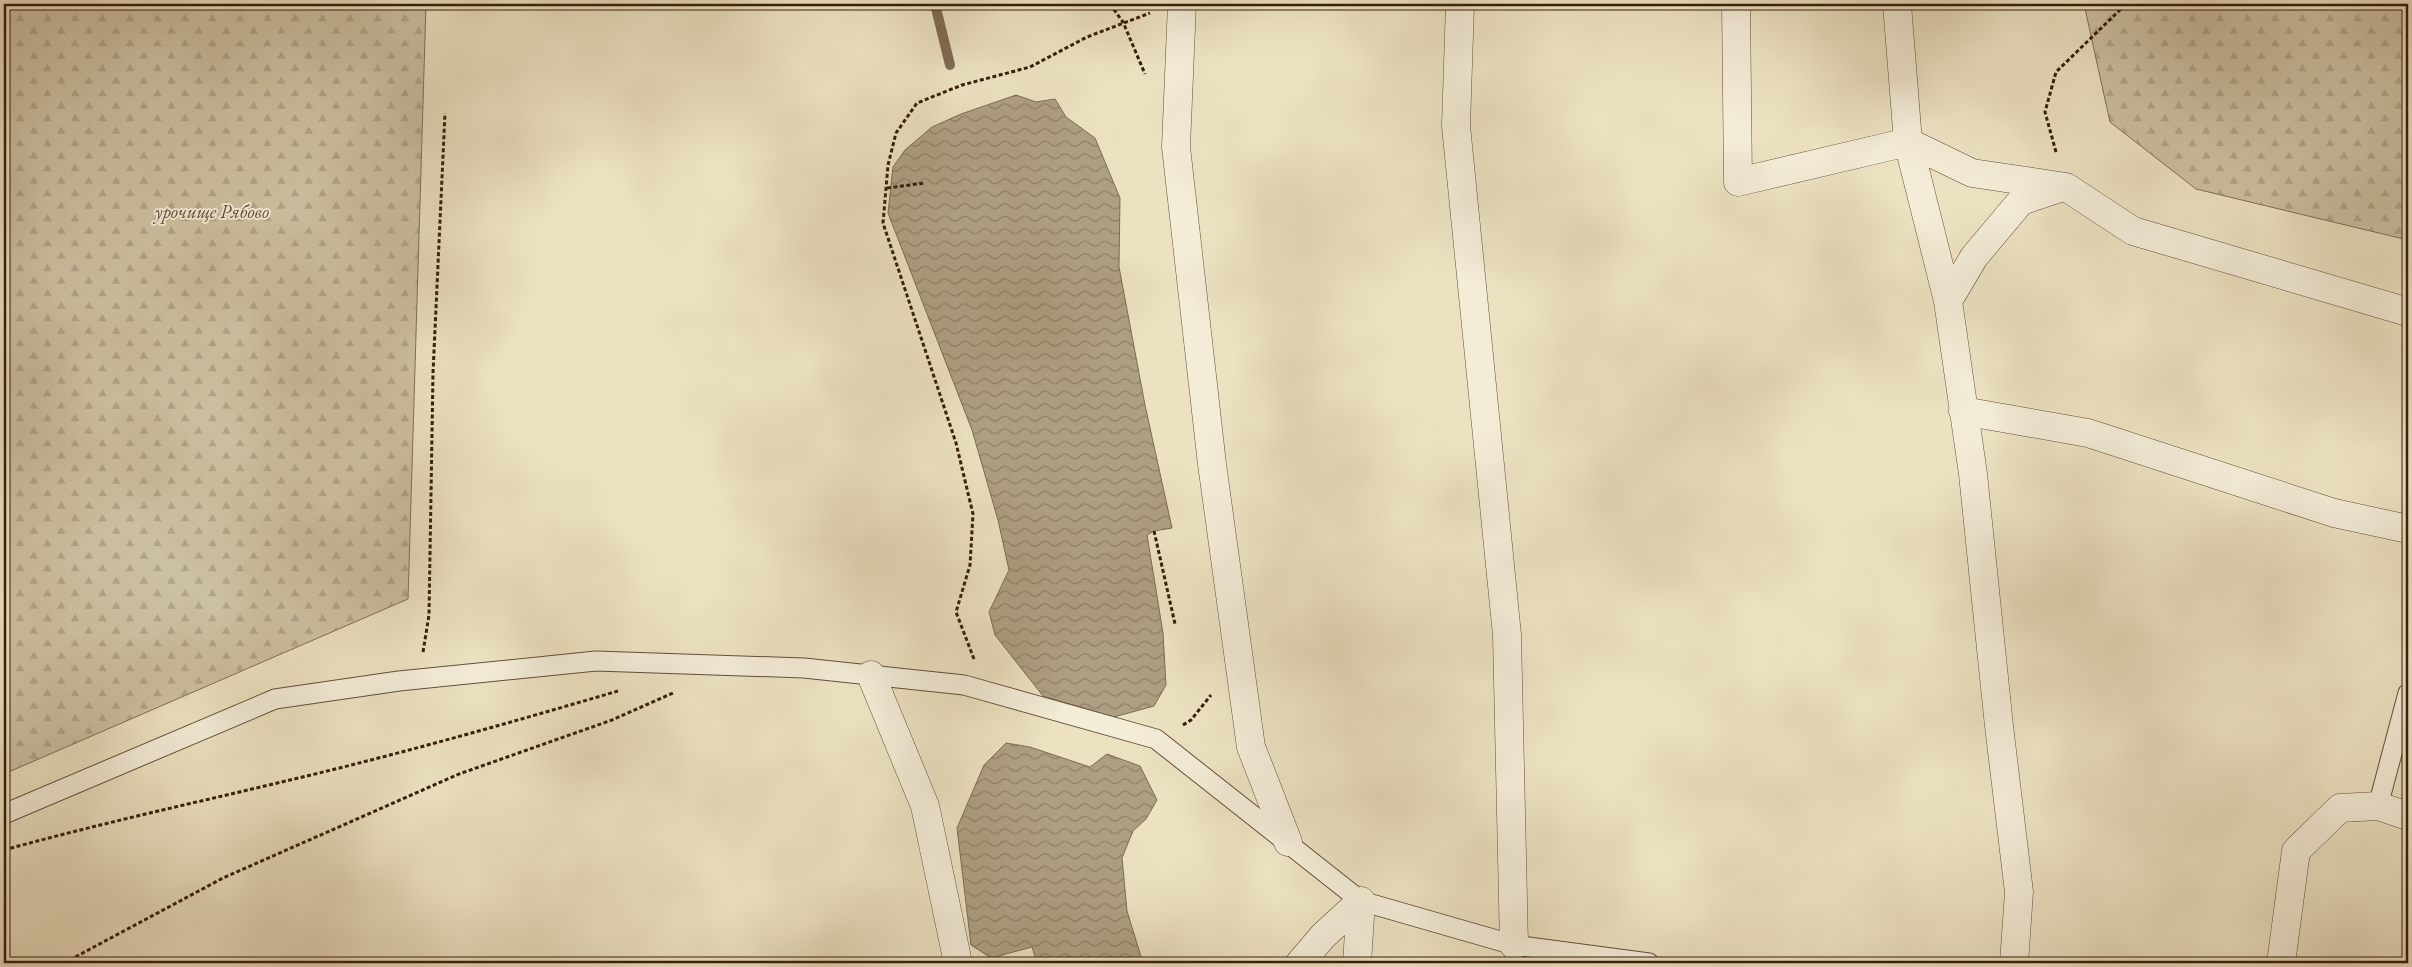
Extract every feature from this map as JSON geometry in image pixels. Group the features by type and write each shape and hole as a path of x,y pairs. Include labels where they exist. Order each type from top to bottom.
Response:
{"street":[{"path":"1182,4 1176,147 1212,464 1252,747 1288,842"},
{"path":"1460,4 1456,126 1507,635 1514,945"},
{"path":"1736,4 1738,182 1908,142 1972,173 2066,186 2133,231 2408,312"},
{"path":"1897,4 1908,142 1948,301 1973,474 1999,726 2019,892 2014,963"},
{"path":"1948,301 1974,257 2021,201 2066,186"},
{"path":"1963,411 2088,433 2334,513 2408,529"},
{"path":"871,675 925,806 958,963"},
{"path":"2282,963 2296,851 2340,808 2378,806 2408,816"},
{"path":"1300,963 1323,936 1361,901"},
{"path":"1357,963 1361,901"}],"lane":[{"path":"4,814 275,699 418,679 596,661 804,668 964,685 1156,739 1361,901 1514,945 1649,963"},
{"path":"2378,806 2408,693"}],"path":[{"path":"2066,186 2045,112 2056,72 2126,4"},
{"path":"981,690 977,668 956,612 970,565 973,514 956,443 883,223 888,165 896,133 917,103 962,85 1030,67 1087,37 1156,11"},
{"path":"418,679 429,615 433,372 445,113"},
{"path":"887,188 925,183"},
{"path":"1154,531 1175,624"},
{"path":"1156,739 1191,720 1216,688"},
{"path":"4,850 67,832 292,780 472,734 627,689"},
{"path":"64,963 241,870 459,774 612,720 675,692"}],"green space":[{"name":"урочище Рябово","path":"4,4 426,4 408,599 4,774"},
{"path":"2084,4 2408,4 2408,240 2196,189 2110,122"}],"water":[{"path":"1016,95 1036,102 1055,99 1066,117 1095,138 1120,198 1119,267 1145,405 1172,528 1154,531 1147,535 1163,633 1166,685 1154,706 1114,717 1043,696 995,635 989,612 1009,570 998,520 972,430 888,213 893,167 905,150 932,127 961,114"},
{"path":"1006,743 1030,747 1090,767 1107,754 1140,766 1157,800 1146,819 1133,831 1122,858 1127,911 1143,963 1037,963 1032,947 991,958 971,945 957,828 984,765"}],"waterway":[{"path":"935,4 950,65"}]}
